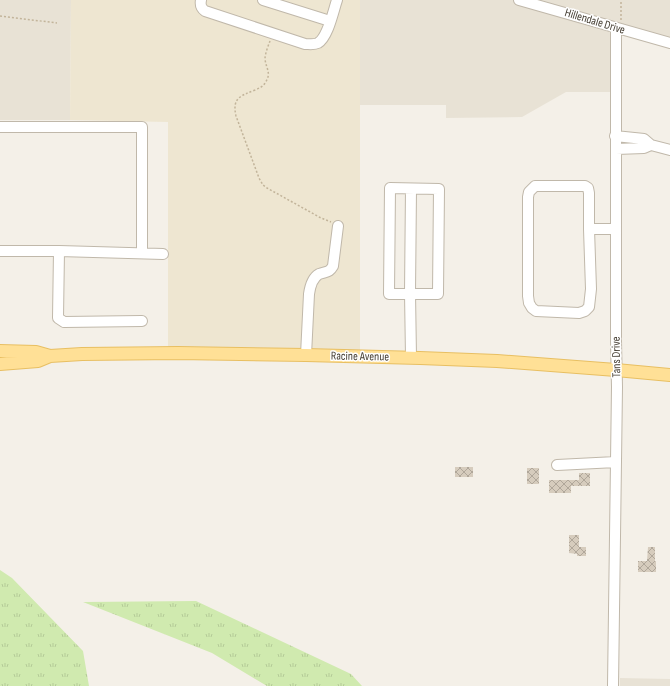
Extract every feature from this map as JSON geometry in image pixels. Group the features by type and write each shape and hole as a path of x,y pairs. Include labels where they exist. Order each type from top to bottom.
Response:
{"main road":[{"path":"0,351 36,352 50,356"},
{"name":"Racine Avenue","path":"50,356 171,353 411,357 497,361 670,375"},
{"path":"0,364 38,361 50,356"}],"street":[{"path":"201,0 200,5 205,11 305,44 315,44 319,42 328,30 336,0"},
{"path":"263,0 330,21"},
{"name":"Hillendale Drive","path":"519,0 670,43"},
{"name":"Tans Drive","path":"613,686 617,387 615,136 618,28"},
{"path":"0,127 142,127 142,253"},
{"path":"615,136 644,139 651,145 670,150"},
{"path":"616,149 644,148 651,145"},
{"path":"535,186 585,186 588,188 589,193 589,229 591,289 589,308 579,313 536,311 529,304 528,296 529,192 535,186"},
{"path":"390,188 412,189 439,189 438,294 389,294 390,188"},
{"path":"411,357 410,293 412,189"},
{"path":"306,355 309,294 311,285 318,275 327,272 333,266 338,226"},
{"path":"589,229 616,229"},
{"path":"0,251 163,254"},
{"path":"58,251 58,318 64,322 142,321"},
{"path":"557,465 616,462"}],"path":[{"path":"618,28 621,0"},
{"path":"0,16 57,23"},
{"path":"272,33 265,58 269,72 268,79 261,87 242,95 239,98 236,104 236,116 263,185 338,226"}],"shaded area":[{"path":"0,0 71,0 70,120 0,120"},
{"path":"71,0 360,0 360,351 168,349 168,122 70,120"},
{"path":"360,0 670,0 670,40 610,23 610,92 566,92 522,117 446,118 446,105 360,105"},
{"path":"620,678 670,679 670,686 620,686"}],"green space":[{"path":"0,570 12,578 83,651 89,686 0,686"},
{"path":"196,601 351,674 362,686 267,686 212,653 83,602"}],"building":[{"path":"455,467 473,467 473,477 455,477"},
{"path":"527,468 539,468 539,484 527,484"},
{"path":"579,473 590,473 590,486 571,486 571,493 549,493 549,480 579,480"},
{"path":"569,535 579,535 579,547 586,547 586,556 577,556 577,554 569,553"},
{"path":"648,547 655,547 656,572 638,572 638,561 647,561"}]}
